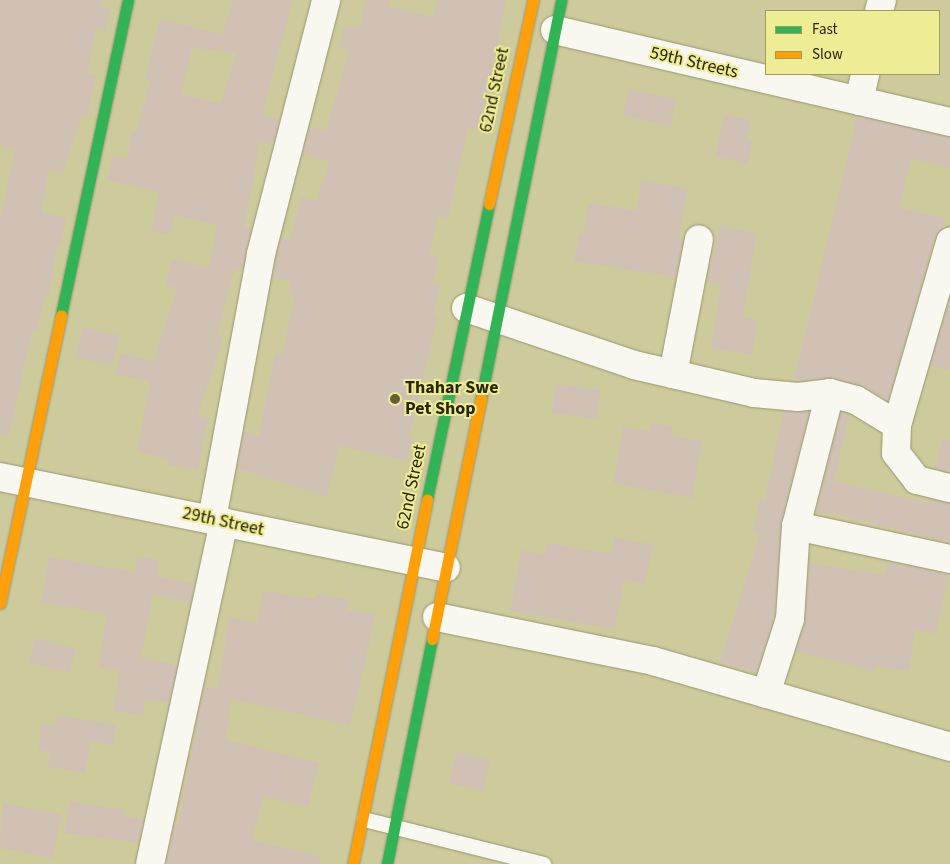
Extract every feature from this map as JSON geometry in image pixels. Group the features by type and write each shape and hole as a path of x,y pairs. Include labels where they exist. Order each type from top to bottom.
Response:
{"main road":[{"path":"0,603 13,480 128,0"},
{"name":"62nd Street","path":"353,864 364,819 466,308 533,0"},
{"path":"387,864 446,568 499,319 561,0"}],"street":[{"path":"150,864 218,521 261,254 326,0"},
{"name":"59th Streets","path":"555,30 950,122"},
{"path":"859,101 865,75"},
{"path":"673,374 699,239"},
{"path":"950,242 897,424 896,453 903,464 918,480 950,488"},
{"path":"466,308 625,362 754,393 798,397 830,393 856,400 897,424"},
{"path":"766,694 790,619 796,526 830,393"},
{"name":"29th Street","path":"13,480 446,568"},
{"path":"796,526 950,559"},
{"path":"437,617 653,661 950,747"}],"lane":[{"path":"364,819 543,864"}],"building":[{"path":"0,0 102,0 100,6 110,8 106,30 95,28 88,74 96,75 87,117 82,116 62,174 49,170 41,213 66,217 60,246 57,246 49,295 45,294 37,331 32,330 9,436 0,435 0,220 15,149 0,146"},
{"path":"233,0 293,0 262,115 279,120 273,145 260,141 244,228 251,230 242,270 234,268 217,336 223,338 198,416 208,418 198,470 168,465 169,458 137,452 150,382 116,374 120,353 154,361 177,288 165,285 172,259 209,268 217,225 174,215 170,235 151,231 159,192 108,180 112,156 127,159 132,130 137,131 150,81 145,79 160,18 222,35","holes":["192,48 236,53 221,104 181,94"]},
{"path":"365,0 391,0 389,7 433,17 437,0 506,0 481,130 468,128 448,218 438,216 429,254 439,257 433,281 441,283 433,315 437,316 432,342 409,437 413,438 408,461 339,446 327,497 237,468 244,431 259,436 275,353 282,355 295,296 288,294 291,281 273,277 281,238 290,240 301,197 316,201 330,162 303,153 309,128 326,130 349,51 339,48 345,25 360,28"},
{"path":"629,89 676,99 671,126 623,116"},
{"path":"725,114 751,120 747,139 753,141 747,164 715,156"},
{"path":"857,116 950,137 950,168 911,158 899,208 945,218 943,229 935,238 888,401 864,387 834,378 794,381"},
{"path":"641,181 687,188 679,240 683,240 676,277 574,261 579,233 584,234 588,203 637,211"},
{"path":"720,226 757,233 743,317 757,320 752,355 711,348 721,284 707,282"},
{"path":"950,298 950,370 930,366"},
{"path":"83,327 120,336 112,366 76,357"},
{"path":"556,384 601,390 597,419 552,413"},
{"path":"783,411 809,411 781,522 775,616 756,673 720,662 760,533 753,532 760,499 765,501"},
{"path":"841,412 850,415 834,481 927,503 928,499 950,503 950,543 827,512 826,515 816,512"},
{"path":"651,423 672,427 671,436 702,441 692,498 613,483 623,427 649,431"},
{"path":"942,439 950,440 950,472 935,468"},
{"path":"614,537 653,545 645,584 624,580 615,629 510,611 521,550 545,555 548,543 611,554"},
{"path":"138,556 160,561 156,576 195,584 190,603 153,595 141,658 177,665 169,703 145,699 143,716 113,711 119,670 98,667 107,614 41,602 49,557 135,572"},
{"path":"888,562 948,574 936,634 915,629 909,671 875,666 874,671 796,651 806,620 809,563 885,575"},
{"path":"263,591 316,599 317,594 349,599 347,610 376,614 350,725 231,699 226,740 319,763 308,807 263,796 252,840 320,856 319,864 166,864 175,824 178,824 204,687 218,689 229,617 257,622"},
{"path":"35,638 76,649 70,673 29,662"},
{"path":"57,715 116,725 113,745 91,741 85,773 48,767 50,752 38,750 42,724 55,727"},
{"path":"456,752 490,760 483,791 449,783"},
{"path":"70,801 124,810 123,816 144,819 139,843 64,833"},
{"path":"3,803 61,814 53,858 0,848"}],"traffic: fast":[{"path":"61,315 128,0"},
{"path":"481,398 561,0"},
{"path":"427,499 489,204"},
{"path":"387,864 432,639"}],"traffic: slow":[{"path":"489,204 533,0"},
{"path":"0,603 61,315"},
{"path":"432,639 481,398"},
{"path":"353,864 427,499"}],"place":[{"name":"Thahar Swe Pet Shop","path":"395,399"}]}
